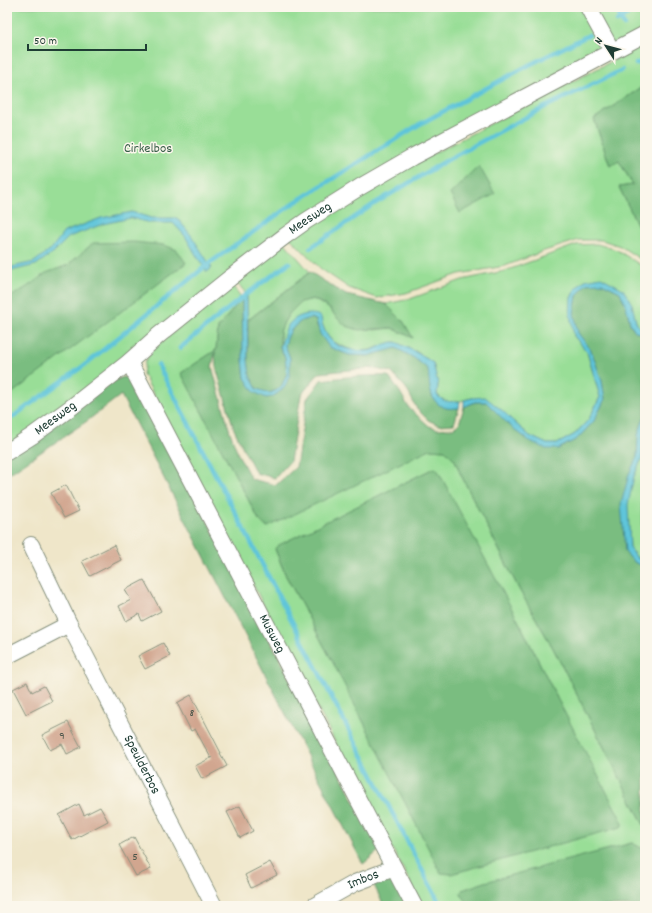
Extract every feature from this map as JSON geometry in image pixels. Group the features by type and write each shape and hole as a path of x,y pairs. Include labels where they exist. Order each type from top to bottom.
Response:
{"street":[{"path":"588,7 612,51"},
{"name":"Meesweg","path":"7,452 73,406 129,362 159,335 230,278 306,221 412,156 645,34"},
{"name":"Musweg","path":"129,362 414,906"},
{"name":"Speulderbos","path":"31,545 69,624 214,906"},
{"path":"7,656 69,624"},
{"name":"Imbos","path":"314,906 355,882 394,868"}],"green space":[{"name":"Cirkelbos","path":"7,7 645,7 645,32 355,185 61,408 7,445"},
{"path":"645,44 645,85 594,119 610,166 619,161 633,185 619,187 641,232 645,229 645,262 620,246 602,240 579,240 544,251 505,266 459,274 406,293 377,298 349,288 321,269 290,238 388,177"},
{"path":"645,85 645,229 641,232 619,187 633,185 619,161 610,166 594,119"},
{"path":"479,166 495,194 460,213 450,194"},
{"path":"134,242 164,245 177,250 186,263 7,397 7,299 46,273 68,265 93,243"},
{"path":"284,242 310,272 248,320 247,295 236,281"},
{"path":"597,244 617,250 645,268 645,331 641,329 637,323 632,304 585,280 576,288 571,298 574,336 587,352 600,397 589,419 575,434 557,444 547,444 530,436 503,411 472,398 448,402 442,399 437,394 438,384 433,363 417,352 395,342 385,344 371,350 360,351 349,349 333,342 325,332 322,324 285,333 280,348 280,332 284,322 289,314 301,302 313,299 330,309 337,318 374,330 392,328 412,337 403,321 386,304 410,299 462,280 505,271 576,245"},
{"path":"310,272 346,295 386,304 403,321 413,338 392,328 359,330 346,326 330,309 321,303 313,299 301,302 289,314 280,332 280,348 285,357 287,373 282,385 277,390 269,393 257,389 250,376 248,360 248,320"},
{"path":"602,283 620,292 626,306 630,324 635,331 645,336 645,415 638,435 637,457 629,474 625,552 634,562 645,567 645,827 553,648 520,591 460,473 455,460 445,450 430,449 268,527 259,520 181,373 216,350 218,328 242,298 243,360 245,378 266,398 272,397 285,387 290,358 285,345 288,336 292,329 301,321 310,318 316,320 317,326 329,347 349,355 368,356 396,348 414,358 428,369 432,397 447,408 459,408 454,424 439,425 428,420 417,409 406,388 391,372 371,368 319,373 301,395 290,461 275,478 256,473 243,448 234,429 216,367 215,352 212,367 230,432 238,454 251,479 276,485 296,467 307,399 321,380 354,376 388,376 400,392 409,408 429,426 438,429 453,428 459,424 464,407 475,402 486,402 509,425 528,440 558,449 577,439 594,421 605,399 602,381 591,350 578,333 574,313 577,296 586,284"},
{"path":"231,284 242,298 218,328 216,350 182,373 259,520 430,449 445,450 455,460 460,473 520,591 553,648 645,827 645,850 632,843 461,893 469,906 423,906 341,753 143,374 145,362 152,350","holes":["434,468 521,626 557,698 329,655 286,576 275,549 278,546"]},
{"path":"124,377 135,383 380,850 363,864 121,395 87,421 7,475 7,456 117,379"},
{"path":"645,430 645,493 642,499 642,525 645,532 645,562 637,558 630,548 627,503 634,476 642,458 643,437"},
{"path":"434,468 437,469 521,626 623,823 621,827 451,874 441,873 329,655 286,576 275,549 277,546"},
{"path":"645,493 645,532 642,525 642,499"},
{"path":"632,843 645,850 645,906 469,906 461,893 462,890 485,882"},
{"path":"395,878 409,906 384,906 373,883"}],"water":[{"path":"132,212 151,218 177,218 191,235 212,268 207,272 185,236 173,223 150,223 131,218 103,224 69,237 54,252 36,265 7,272 7,268 34,262 51,249 64,232 101,218"},
{"path":"601,277 623,289 632,304 636,322 640,329 645,331 645,336 635,331 630,323 626,306 620,292 602,283 586,284 577,296 574,313 578,333 591,350 602,381 605,399 594,421 577,439 558,449 546,449 528,440 509,425 486,402 475,402 464,407 464,400 485,397 503,411 530,436 547,444 557,444 575,434 589,419 600,397 587,352 574,336 570,315 571,298 576,288 585,280"},
{"path":"246,294 248,360 250,376 257,389 270,393 277,390 282,385 287,373 285,357 280,348 286,329 293,320 298,317 312,314 321,317 323,327 328,337 341,347 357,351 368,351 392,342 396,342 423,356 433,363 438,384 437,395 448,401 460,401 459,408 446,408 440,406 436,402 431,392 428,369 414,358 396,348 368,356 349,355 329,347 320,334 316,320 310,318 301,321 292,329 288,336 285,345 290,358 290,374 285,387 272,397 266,398 254,392 245,378 243,360 241,298"},
{"path":"645,415 642,458 634,476 628,505 630,548 637,558 645,562 645,567 634,562 625,552 621,504 629,474 637,457 638,435"}],"building":[{"path":"66,485 79,511 64,518 51,493"},
{"path":"114,545 121,560 90,576 82,561"},
{"path":"144,580 161,611 142,621 139,614 126,621 119,606 131,600 125,590"},
{"path":"163,643 170,656 145,669 138,656"},
{"path":"27,682 32,692 44,686 52,701 26,714 13,689"},
{"path":"191,695 227,766 202,779 195,766 211,758 195,729 191,731 177,703"},
{"path":"68,722 81,747 67,754 62,744 50,750 42,735"},
{"path":"79,804 84,815 100,807 108,821 72,840 59,815"},
{"path":"240,806 253,831 240,838 227,812"},
{"path":"134,837 151,869 136,876 119,845"},
{"path":"270,862 277,875 251,888 245,875"}],"waterway":[{"path":"615,7 624,25"},
{"path":"641,9 645,7"},
{"path":"617,21 627,15"},
{"path":"7,421 86,364 207,265 294,203 420,124 529,65 589,35"},
{"path":"636,64 645,60"},
{"path":"310,248 374,204 449,159 545,107 622,70"},
{"path":"180,348 244,296 289,263"},
{"path":"158,365 441,906"}]}
